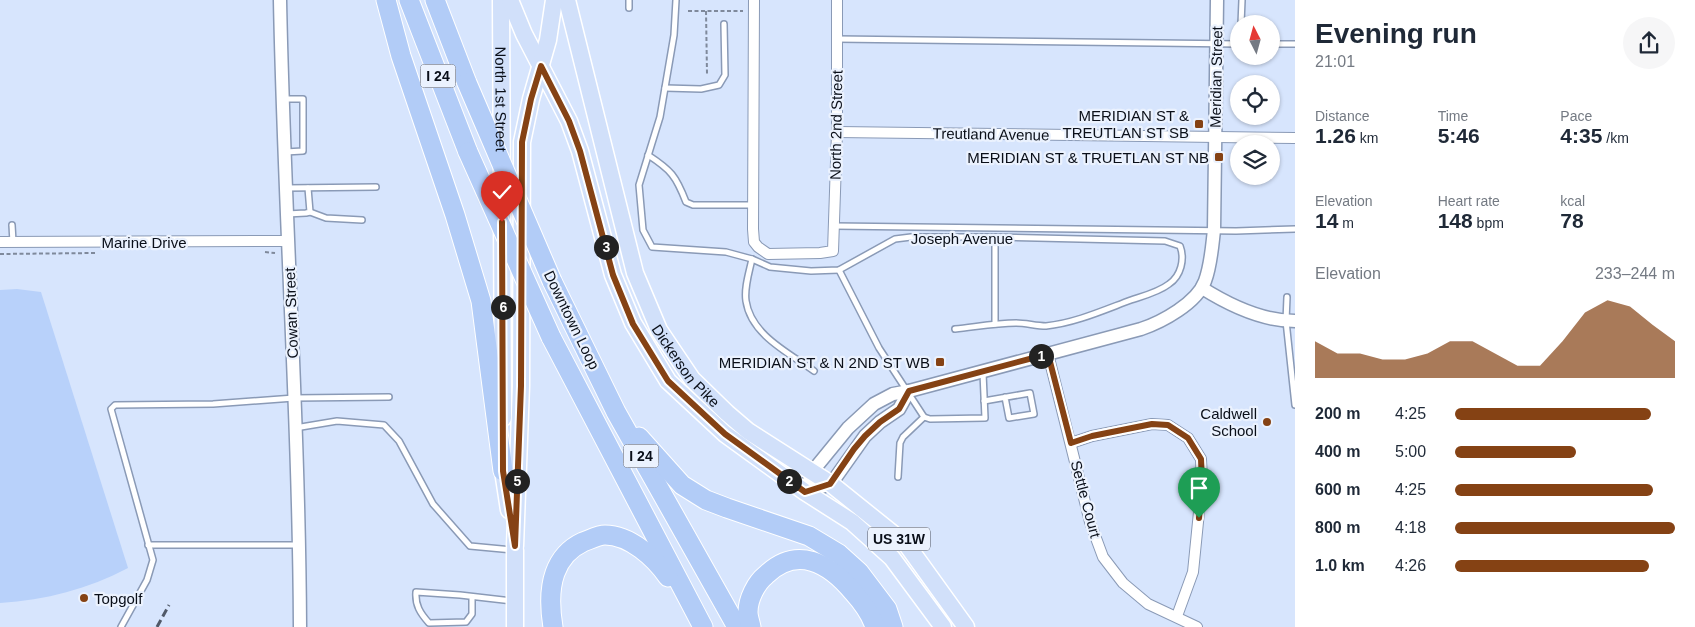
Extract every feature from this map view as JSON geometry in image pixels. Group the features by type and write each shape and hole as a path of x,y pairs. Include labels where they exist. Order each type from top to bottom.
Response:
{"highway":[{"path":"386,0 401,56 455,214 481,301 503,471"},
{"name":"Downtown Loop","path":"409,0 468,152 551,337 701,624"},
{"name":"Downtown Loop","path":"435,0 467,83 552,281 616,412 737,627"},
{"path":"616,412 682,485 706,500 809,536 839,554 859,572 887,609 893,627"},
{"path":"553,627 550,610 552,588 555,574 562,560 574,546 605,535 623,539 643,550 662,567 701,624"},
{"path":"751,627 748,612 760,579 773,567 787,560 804,559 833,570 860,600 873,620 875,627"}],"main road":[{"name":"North 1st Street","path":"501,0 503,471 515,546 521,367 522,142 531,99 548,40 554,0"},
{"name":"Dickerson Pike","path":"510,0 524,34 569,121 580,151 613,275 633,324 668,381 725,434 805,492 852,522 892,558 942,627"},
{"name":"Dickerson Pike","path":"567,0 634,273 659,330 692,379 727,413 748,431 830,484 907,545 966,627"},
{"path":"515,550 515,627"}],"street":[{"name":"Cowan Street","path":"280,0 282,99 300,545 300,627"},
{"path":"753,205 754,0"},
{"name":"North 2nd Street","path":"753,205 754,242 768,254 820,253 833,250 837,0"},
{"name":"Meridian Street","path":"1202,288 1210,262 1214,230 1217,0"},
{"name":"Treutland Avenue","path":"836,132 1295,138"},
{"name":"Marine Drive","path":"0,242 288,241"},
{"path":"805,492 812,472 848,428 874,404 893,394 983,372 1157,324 1171,315 1202,288 1266,318 1291,321"},
{"name":"Settle Court","path":"1048,354 1090,522 1103,557 1123,583 1148,604 1197,627"},
{"path":"805,492 830,484 865,436 880,422 899,409 909,391"},
{"path":"1071,443 1092,436 1152,424 1168,425 1188,438 1201,459 1202,482 1193,572 1177,616"}],"lane":[{"path":"629,8 630,0"},
{"name":"Joseph Avenue","path":"676,0 674,35 660,117 639,185 643,230 652,247 726,252 752,259 770,267 811,271 839,270 895,239 911,237 1165,241 1180,246 1183,254 1180,268 1170,284 1148,294 1070,321 1045,326 1016,323 955,330"},
{"path":"1242,0 1242,15"},
{"path":"665,88 701,89 719,85 725,74 724,24"},
{"path":"837,39 1230,44"},
{"path":"1280,44 1295,44"},
{"path":"282,99 303,99 303,151 285,152"},
{"path":"648,155 666,166 678,180 686,202 693,205 753,205"},
{"path":"286,188 376,187"},
{"path":"308,188 310,212"},
{"path":"287,214 310,212 326,218 362,220"},
{"path":"12,225 13,242"},
{"path":"833,226 1214,230 1295,229"},
{"path":"994,237 995,324"},
{"path":"752,259 746,288 746,302 754,325 814,371"},
{"path":"839,270 879,348 909,391 924,417 930,419 985,418 983,372"},
{"path":"1287,297 1291,321 1295,405"},
{"path":"984,401 1005,397 1030,393 1034,414 1009,418 1005,397"},
{"path":"121,627 147,580 153,560 111,409 115,406 213,404 294,398 390,397"},
{"path":"898,477 900,443 903,437 924,417"},
{"path":"295,428 337,421 384,425 399,441 433,504 470,546 515,550"},
{"path":"148,545 300,545"},
{"path":"472,597 472,614 466,622 429,623 421,614 416,602 416,592 472,597 515,602"}],"path":[{"path":"688,11 749,11"},
{"path":"706,11 707,74"}],"shaded area":[{"name":"Topgolf","path":"17,289 41,292 128,568 82,588 34,599 0,603 0,290"}],"railway":[{"path":"157,627 169,605"}],"place":[{"name":"MERIDIAN ST & TREUTLAN ST SB","path":"1199,124"},
{"name":"MERIDIAN ST & TRUETLAN ST NB","path":"1219,157"},
{"name":"MERIDIAN ST & N 2ND ST WB","path":"940,362"},
{"name":"Caldwell School","path":"1267,422"},
{"name":"Topgolf","path":"84,598"}],"route":[{"path":"502,222 503,471 515,546 521,386 522,142 531,99 541,66 569,121 580,151 613,275 633,324 668,381 725,434 805,492 830,484 865,436 880,422 899,409 909,391 1048,354 1071,443 1092,436 1152,424 1168,425 1188,438 1201,459 1202,482 1199,518"}]}
